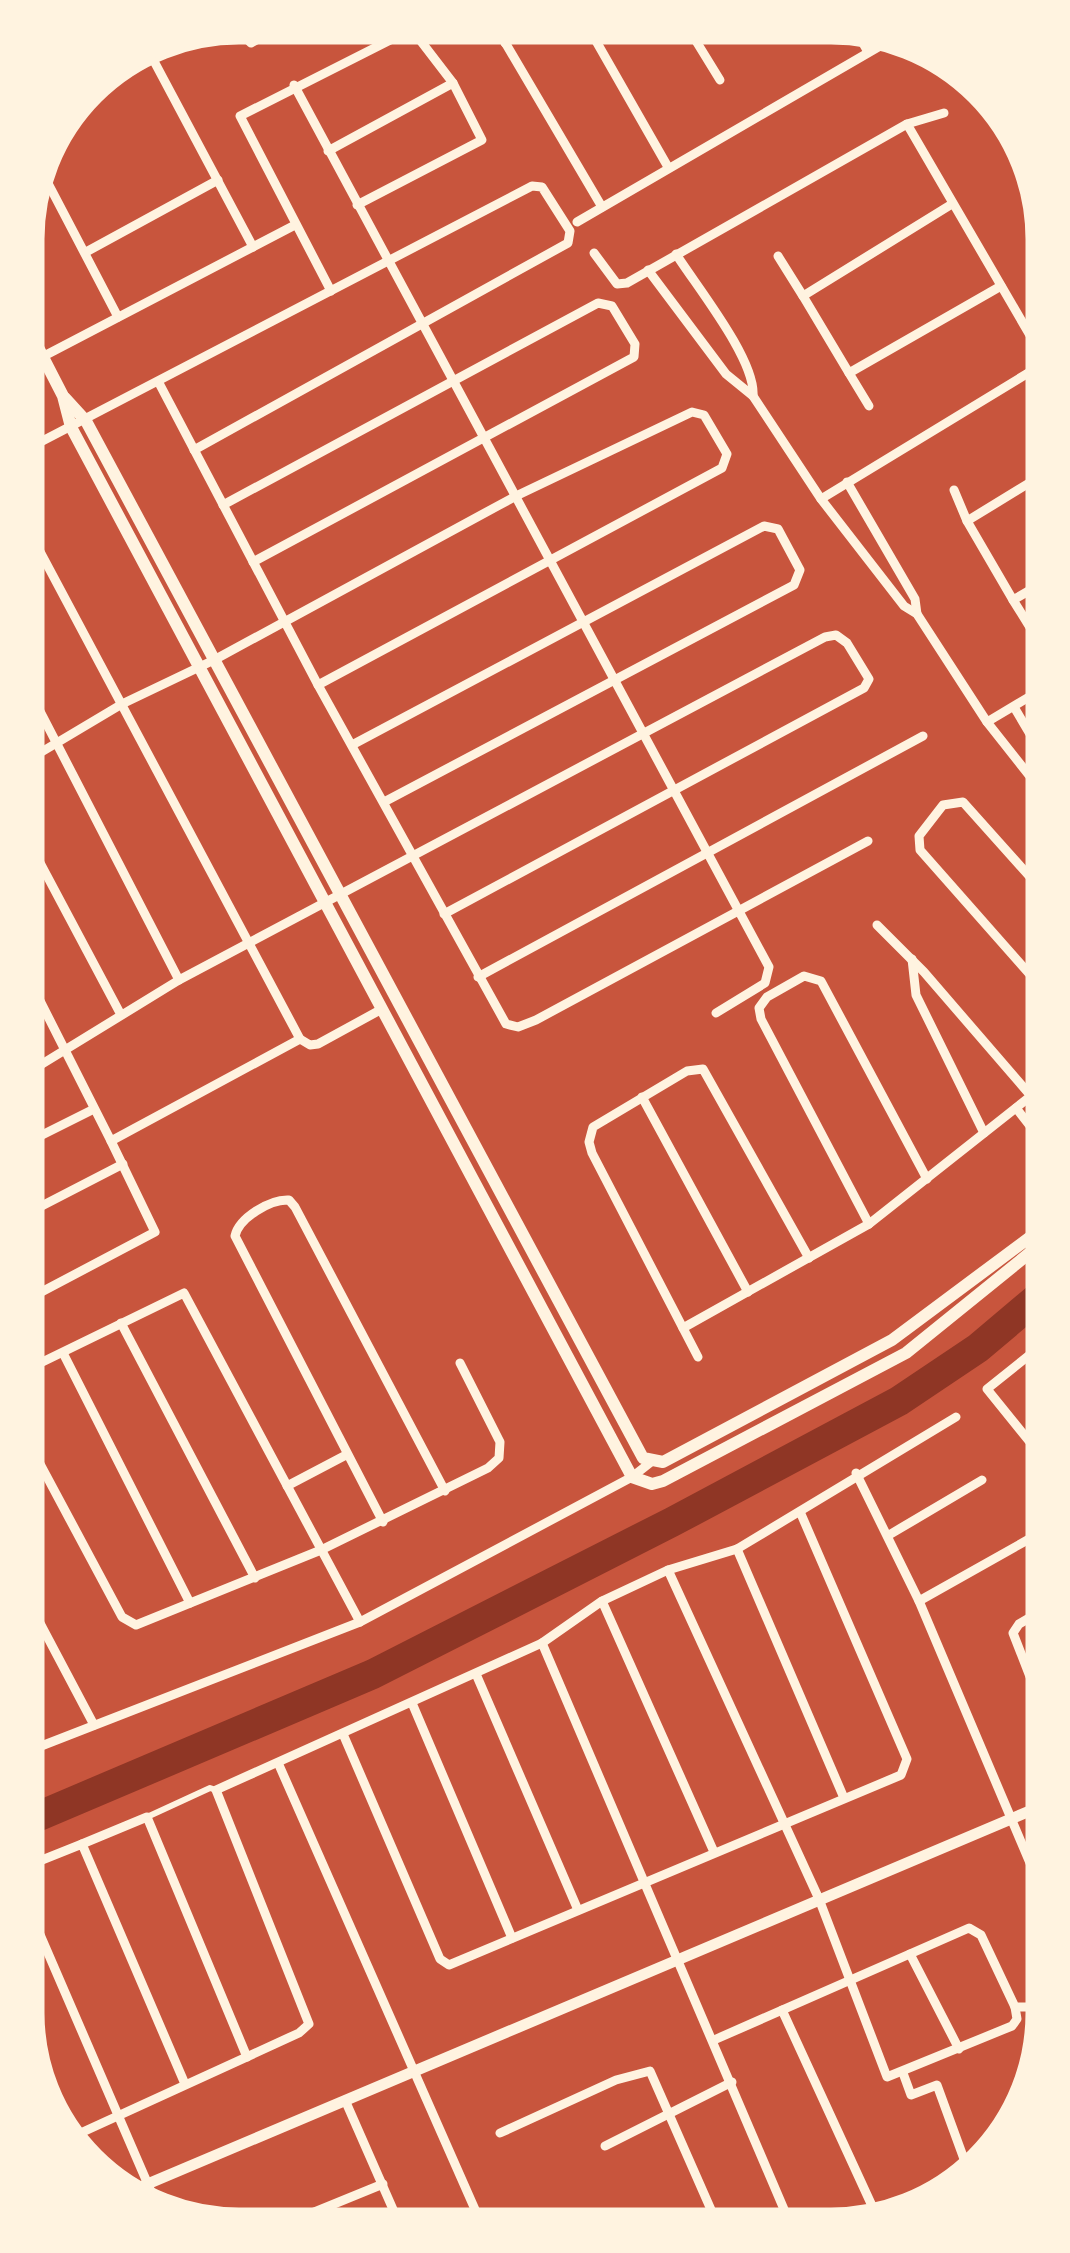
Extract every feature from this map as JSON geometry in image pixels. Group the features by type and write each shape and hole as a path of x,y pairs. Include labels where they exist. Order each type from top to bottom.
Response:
{"main road":[{"path":"43,363 86,421 214,660 382,1010 632,1477 652,1484 664,1481 884,1366 1027,1255"},
{"path":"64,396 71,428 198,666 639,1452 651,1462 664,1462 892,1340 1027,1240"}],"street":[{"path":"597,42 668,167"},
{"path":"697,42 720,80"},
{"path":"331,291 240,116 379,43"},
{"path":"357,205 482,140 453,83 422,43"},
{"path":"506,43 602,207"},
{"path":"864,45 868,52"},
{"path":"576,222 876,48"},
{"path":"155,61 253,247"},
{"path":"328,150 453,83"},
{"path":"294,85 770,972 765,982 716,1013"},
{"path":"594,253 617,284 908,124 944,114"},
{"path":"908,124 1028,332"},
{"path":"86,252 218,180"},
{"path":"43,442 536,184 542,187 570,231 568,243 194,450"},
{"path":"50,186 118,317"},
{"path":"802,296 952,204"},
{"path":"43,351 295,225"},
{"path":"676,254 745,362 754,384 754,396"},
{"path":"778,256 869,406"},
{"path":"648,270 726,374 754,396 820,499 904,606 917,614"},
{"path":"849,373 1001,286"},
{"path":"224,505 598,303 612,306 635,344 634,356 486,440 254,562"},
{"path":"820,499 1028,373"},
{"path":"159,382 318,685 501,1017 518,1027 868,841"},
{"path":"43,752 122,704 214,660 516,496 692,412 704,415 727,454 722,468 318,685"},
{"path":"847,482 915,599 917,614 987,722 1028,773"},
{"path":"967,521 1028,483"},
{"path":"954,490 967,521 1028,623"},
{"path":"352,745 764,526 778,529 800,570 794,584 384,802"},
{"path":"43,556 300,1040 318,1044 382,1010"},
{"path":"1013,600 1028,591"},
{"path":"43,1065 68,1052 120,1013 179,980 831,635 842,637 867,675 864,688 444,914"},
{"path":"987,722 1028,698"},
{"path":"1014,706 1028,730"},
{"path":"43,716 179,980"},
{"path":"478,977 923,736"},
{"path":"1028,874 963,802 943,805 918,836 920,850 1028,973"},
{"path":"43,868 120,1013"},
{"path":"877,925 912,959 1028,1092"},
{"path":"912,959 916,995 984,1133"},
{"path":"869,1224 762,1019 762,1002 808,975 821,981 927,1180"},
{"path":"42,1292 154,1234 155,1226 43,1007"},
{"path":"111,1142 300,1040"},
{"path":"698,1357 588,1142 600,1121 692,1068 706,1071 809,1258"},
{"path":"642,1097 748,1292"},
{"path":"682,1328 869,1224 1028,1099"},
{"path":"1016,1108 1028,1123"},
{"path":"42,1135 94,1109"},
{"path":"42,1206 123,1164"},
{"path":"383,1522 235,1236 235,1230 248,1217 285,1198 296,1207 445,1491"},
{"path":"42,1362 178,1293 187,1295 360,1622"},
{"path":"121,1323 255,1578"},
{"path":"63,1353 190,1603"},
{"path":"1027,1357 987,1389 1027,1438"},
{"path":"42,1469 128,1624 142,1624 322,1550 488,1468 502,1450 460,1364"},
{"path":"42,1860 210,1788 216,1790 279,1764 542,1643 602,1601 668,1570 737,1549 801,1514 856,1473 956,1417"},
{"path":"288,1486 346,1455"},
{"path":"42,1746 360,1622 632,1477 651,1462"},
{"path":"856,1473 890,1535 1027,1856"},
{"path":"890,1535 982,1480"},
{"path":"343,1734 442,1962 452,1964 901,1774 908,1762 801,1514"},
{"path":"919,1601 1027,1540"},
{"path":"737,1549 844,1798"},
{"path":"668,1570 819,1900 851,1981 887,2077 1012,2026 1018,2019 977,1930 969,1928 851,1981 714,2040"},
{"path":"602,1601 714,1852"},
{"path":"1027,1619 1013,1632 1027,1669"},
{"path":"42,1627 94,1726"},
{"path":"542,1643 784,2210"},
{"path":"476,1674 578,1910"},
{"path":"412,1703 512,1938"},
{"path":"279,1764 475,2210"},
{"path":"83,2132 299,2033 309,2018 216,1790"},
{"path":"144,2186 1027,1811"},
{"path":"148,1817 248,2056"},
{"path":"82,1844 184,2084"},
{"path":"42,1939 150,2189"},
{"path":"910,1954 959,2049"},
{"path":"1015,2007 1027,2008"},
{"path":"782,2010 872,2206"},
{"path":"500,2133 645,2070 654,2076 711,2210"},
{"path":"903,2073 911,2095 938,2085 964,2158"},
{"path":"605,2146 732,2082"},
{"path":"345,2100 394,2210"},
{"path":"333,2210 383,2184"}],"waterway":[{"path":"42,1815 373,1674 672,1522 899,1401 978,1348 1027,1306"}]}
